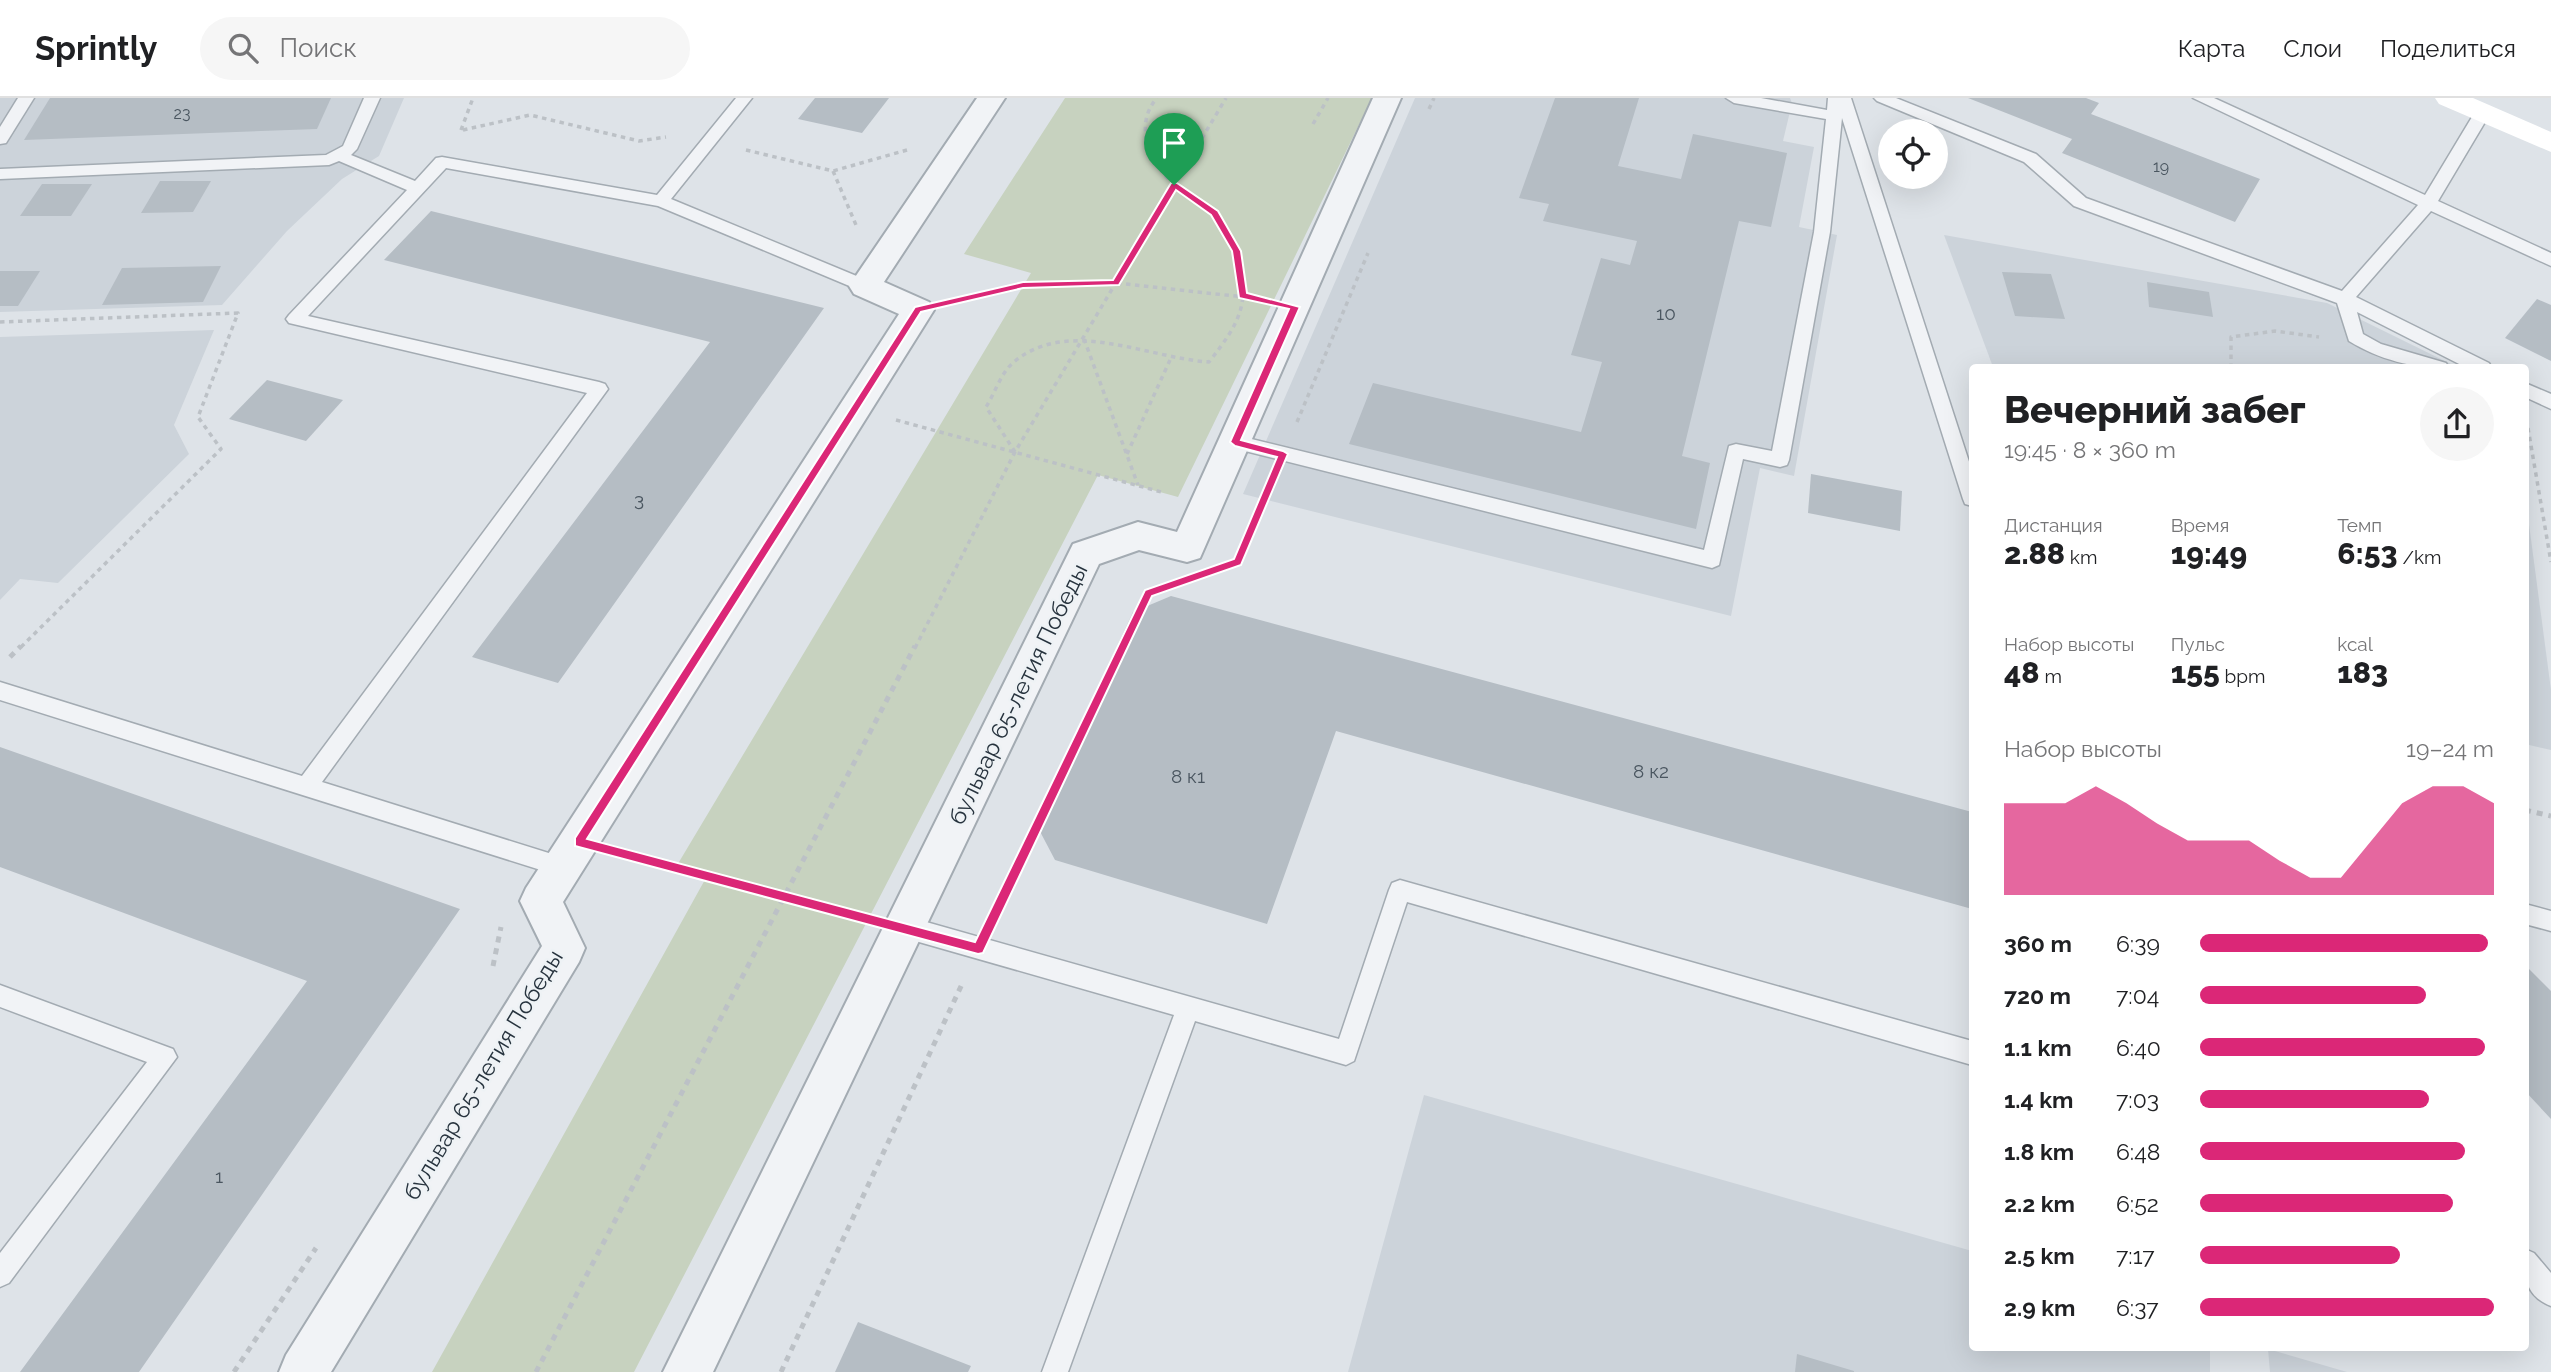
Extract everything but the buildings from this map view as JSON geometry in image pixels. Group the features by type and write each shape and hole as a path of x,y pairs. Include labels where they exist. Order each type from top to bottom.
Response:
{"main road":[{"path":"2449,98 2551,142"}],"street":[{"path":"918,310 865,286 991,98"},
{"name":"бульвар 65-летия Победы","path":"687,1372 1086,554 1138,536 1187,548 1387,98"},
{"name":"бульвар 65-летия Победы","path":"303,1372 565,948 541,901 918,310"}],"lane":[{"path":"0,139 26,98"},
{"path":"0,174 329,160 349,149 372,98"},
{"path":"661,201 744,98"},
{"path":"1235,442 1712,560 1736,451 1780,460 1822,232 1835,107 1734,98"},
{"path":"1843,98 1969,490"},
{"path":"1882,98 2031,158 2080,202 2345,299 2475,364"},
{"path":"2201,98 2551,260"},
{"path":"2345,299 2428,204 2483,112"},
{"path":"339,155 417,188"},
{"path":"306,787 599,389 295,319 442,162 661,201 865,286"},
{"path":"2345,299 2355,337 2375,349 2426,364"},
{"path":"2529,390 2551,402"},
{"path":"0,691 306,787 571,854"},
{"path":"905,927 1346,1053 1400,890 1969,1052"},
{"path":"2529,915 2551,921"},
{"path":"0,996 165,1057 0,1274"},
{"path":"1055,1372 1188,1007"},
{"path":"2529,1267 2551,1293"}],"path":[{"path":"1015,453 986,407 1013,362 1047,343 1084,338 1183,363 1209,362 1228,338 1244,301 1236,251 1214,213 1174,185 1152,158 1143,122 1152,102 1157,98"},
{"path":"536,1372 787,896 1015,453 1226,98"},
{"path":"1313,124 1328,98"},
{"path":"1428,110 1434,98"},
{"path":"460,131 530,116 639,141 679,134 833,171 907,150"},
{"path":"833,171 860,236"},
{"path":"1225,566 1238,562 1371,246"},
{"path":"918,310 1023,285 1116,283 1243,295 1295,307"},
{"path":"0,322 238,313 198,417 221,449 10,657"},
{"path":"2231,364 2231,337 2259,330 2290,331 2328,339 2355,337"},
{"path":"1084,338 1139,486"},
{"path":"1127,454 1170,359"},
{"path":"855,409 1208,505"},
{"path":"2529,439 2551,562"},
{"path":"781,1372 978,949 1149,593 1174,584"},
{"path":"2529,811 2551,816"},
{"path":"571,854 787,896 905,927"}],"shaded area":[{"path":"0,98 404,98 379,156 342,179 287,231 222,305 0,312"},
{"path":"1415,98 1790,98 1792,103 1783,141 1814,147 1799,227 1837,235 1794,476 1760,468 1731,616 1243,494"},
{"path":"1944,235 2327,303 2451,364 1992,364"},
{"path":"214,330 174,425 189,454 58,583 20,579 0,600 0,337"},
{"path":"2529,524 2551,690 2551,750 2529,745"},
{"path":"1424,1095 1969,1250 1969,1351 2210,1351 2210,1372 1348,1372"},
{"path":"2268,1351 2347,1372 2270,1372"}],"green space":[{"path":"1065,98 1372,98 1178,497 1098,475 634,1372 432,1372 707,876 676,867 1031,273 964,254"}],"route":[{"path":"1174,185 1214,213 1236,251 1243,295 1295,307 1235,442 1283,454 1238,562 1149,593 978,949 905,927 579,842 918,310 1023,285 1116,283 1174,185"}]}
